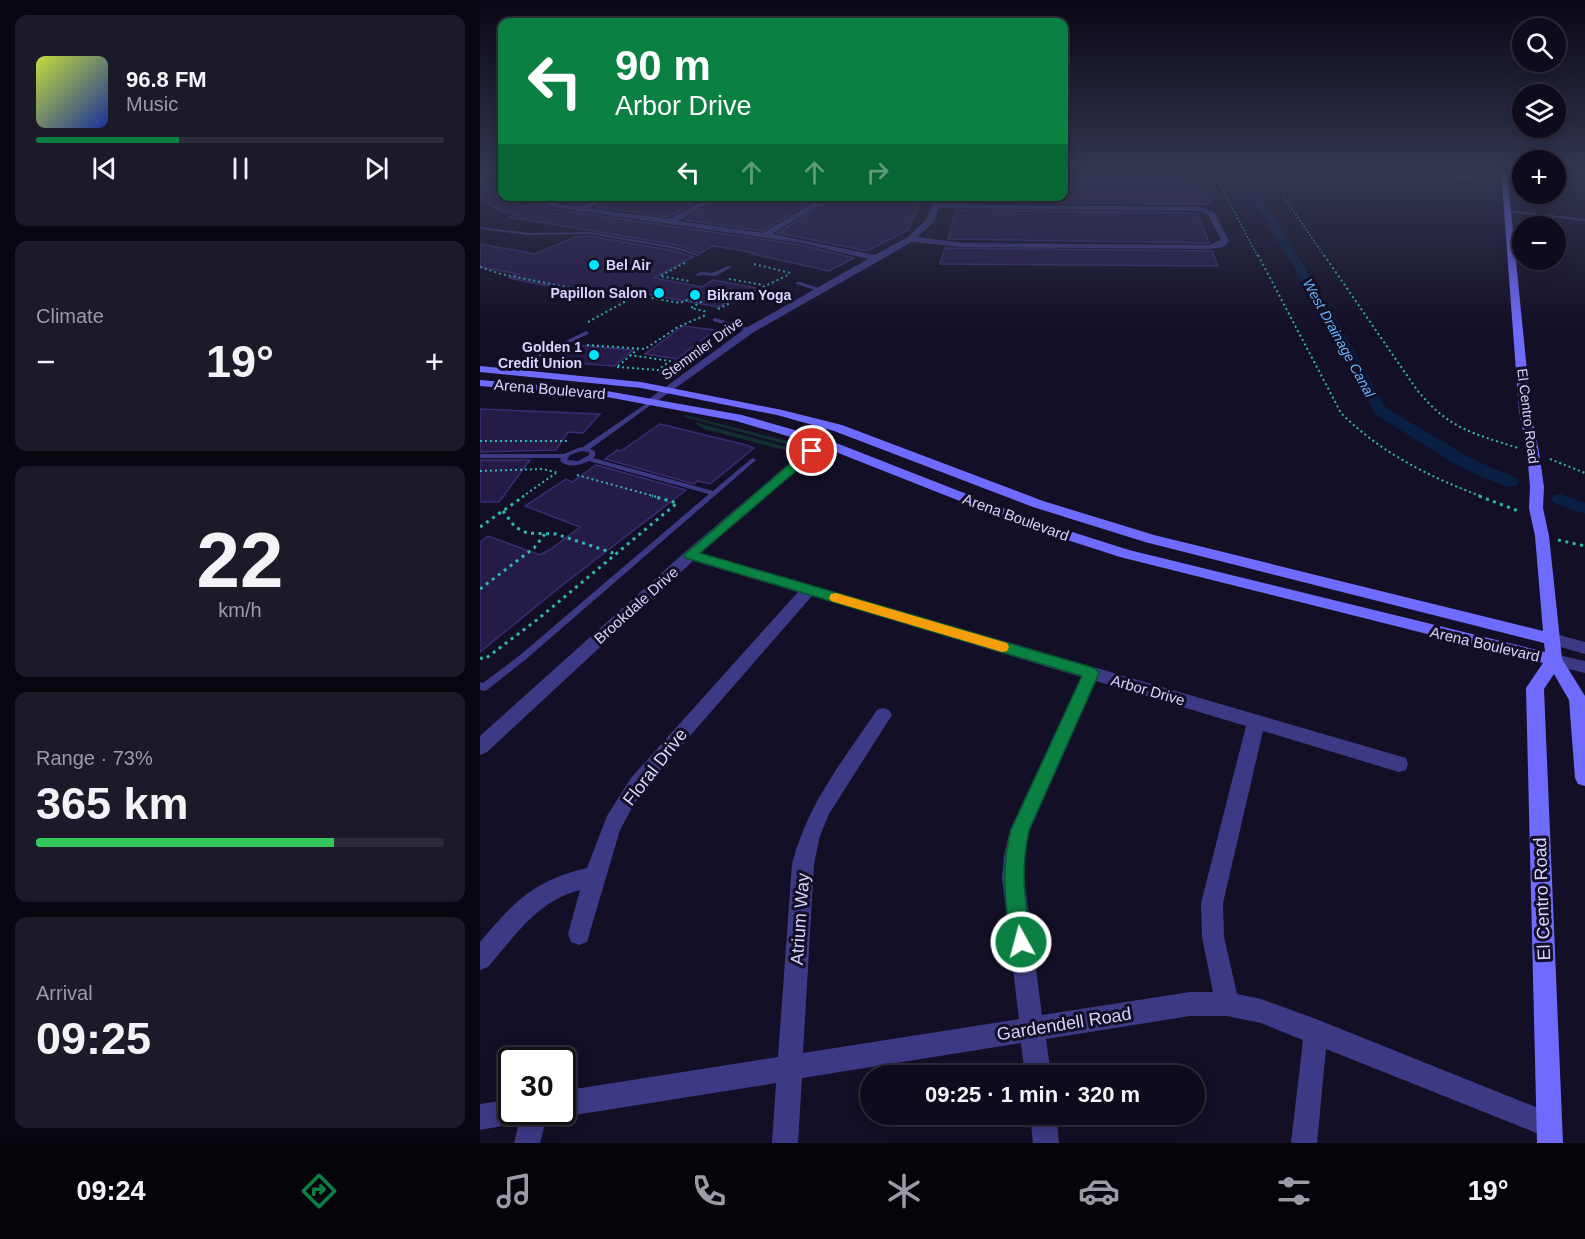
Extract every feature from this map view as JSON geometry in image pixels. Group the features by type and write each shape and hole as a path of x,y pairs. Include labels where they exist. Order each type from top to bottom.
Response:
{"main road":[{"name":"El Centro Road","path":"1509,224 1525,411 1533,452 1537,518 1542,536 1553,650 1578,699 1585,778"},
{"name":"Arena Boulevard","path":"480,369 671,390 778,412 838,428 1038,504 1150,539 1553,650"},
{"name":"Arena Boulevard","path":"480,383 585,392 738,418 822,442 1023,521 1125,554 1553,650"},
{"name":"El Centro Road","path":"1549,1134 1535,688 1553,650"}],"street":[{"path":"686,224 765,236 876,258"},
{"path":"765,236 784,224"},
{"name":"Stemmler Drive","path":"653,402 750,330 911,239 927,224"},
{"path":"911,239 974,245 1209,247 1224,242 1216,224"},
{"name":"Brookdale Drive","path":"480,747 690,555 822,442"},
{"name":"Arbor Drive","path":"690,555 1399,764"},
{"name":"Floral Drive","path":"579,933 611,828 630,794 648,770 808,590"},
{"path":"1553,650 1585,648"},
{"path":"1553,650 1585,667"},
{"path":"1037,1065 1013,878 1014,856 1020,830 1091,673"},
{"name":"Atrium Way","path":"784,1143 803,864 810,836 821,810 883,716"},
{"path":"1227,1004 1213,937 1212,903 1256,722"},
{"path":"480,959 528,905 544,893 561,885 595,876"},
{"name":"Gardendell Road","path":"576,1102 1190,1004 1227,1004 1261,1011 1316,1031 1549,1134"},
{"path":"1304,1143 1304,1126 1316,1031"},
{"path":"480,1117 498,1114"},
{"path":"527,1143 532,1125"},
{"path":"1044,1125 1046,1143"}],"lane":[{"path":"480,228 529,234 590,233 676,248 698,255"},
{"path":"696,275 701,273 713,275 730,267"},
{"path":"798,284 819,289"},
{"path":"715,320 750,330"},
{"path":"515,372 523,364 586,333"},
{"path":"480,456 564,456 585,449 653,402"},
{"path":"564,456 563,461 568,464 577,464 588,459 593,453 585,449"},
{"path":"588,459 714,493"},
{"path":"480,686 484,687 522,658 753,460"}],"path":[{"path":"1241,224 1341,413 1353,427 1376,446 1408,464 1537,518"},
{"path":"1303,224 1417,390 1437,414 1474,433 1585,472"},
{"path":"754,264 791,273"},
{"path":"674,268 680,265"},
{"path":"480,269 485,268 501,274 595,293 630,294 680,303 687,300 701,302 691,308 711,312"},
{"path":"585,345 645,349"},
{"path":"610,373 638,349"},
{"path":"617,367 658,370 670,361 630,355"},
{"path":"665,365 672,366"},
{"path":"480,441 570,441"},
{"path":"480,527 562,468"},
{"path":"480,471 543,469 564,473"},
{"path":"480,658 485,659 538,619 677,503 572,474"},
{"path":"503,511 515,527 527,533 556,534 616,554"},
{"path":"480,589 534,548 545,534"},
{"path":"1542,536 1585,546"}],"green space":[{"path":"685,415 800,444 800,448 685,417"},
{"path":"694,422 794,449 791,452 704,429"}],"building":[{"path":"553,224 659,224 802,245 854,258 829,271 753,254 756,253 713,246 700,253 677,245"},
{"path":"716,224 774,224 763,231"},
{"path":"792,224 910,224 908,230 867,251 778,233"},
{"path":"952,224 1202,224 1209,243 948,239"},
{"name":"Bel Air","path":"590,236 675,251 693,257 654,278 702,287 713,280 757,288 718,307 630,291 624,294 593,288 583,293 509,278 518,274 480,267 480,244 535,254 575,237"},
{"path":"945,248 1212,251 1218,266 940,264"},
{"path":"683,326 715,330 677,359 645,354"},
{"path":"577,345 633,350 614,366 557,362"},
{"path":"480,409 600,414 583,433 568,432 556,450 480,452"},
{"path":"660,424 754,448 710,484 698,481 694,484 605,459 617,450 621,451"},
{"path":"480,460 530,460 499,502 480,502"},
{"path":"596,465 686,490 480,652 480,542 488,536 540,555 551,549 580,527 525,506 566,479 572,482"}],"waterway":[{"name":"West Drainage Canal","path":"1273,224 1335,327 1380,411 1464,462 1510,482"},
{"name":"West Drainage Canal","path":"1560,499 1585,509"}],"slow traffic":[{"path":"836,598 1002,647"}],"place":[{"name":"Bel Air","path":"594,265"},
{"name":"Papillon Salon","path":"659,293"},
{"name":"Bikram Yoga","path":"695,295"},
{"name":"Golden 1 Credit Union","path":"594,355"}],"route":[{"path":"812,451 690,555 1091,673 1020,830 1014,856 1013,878 1021,942"}]}
